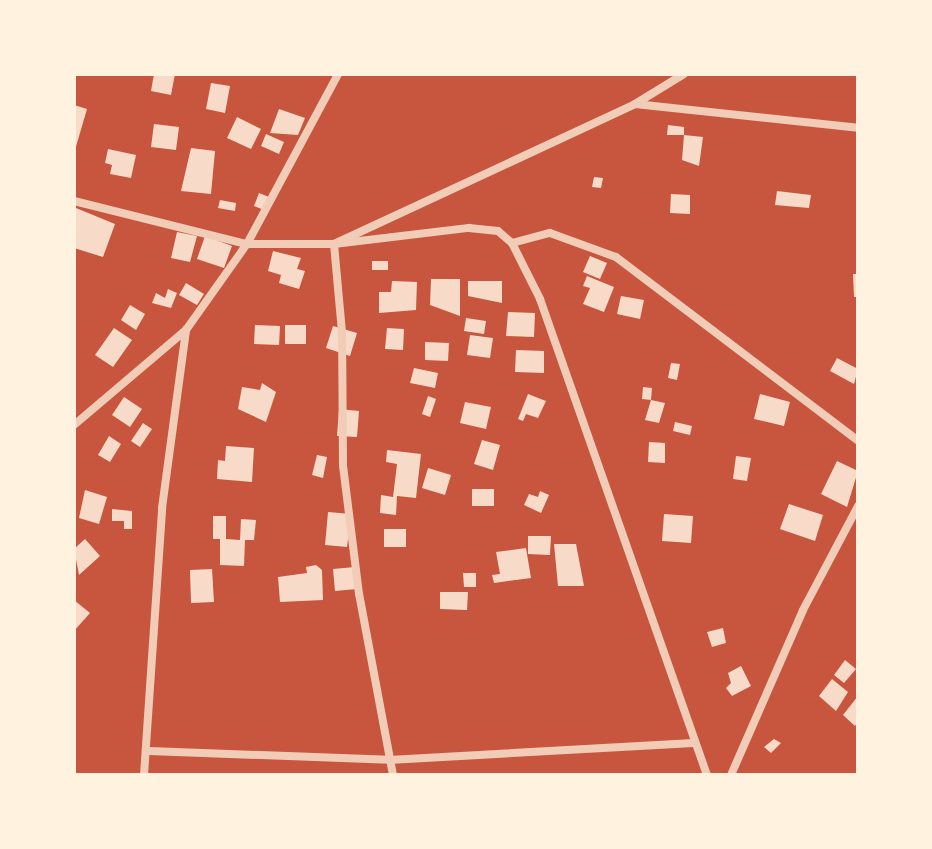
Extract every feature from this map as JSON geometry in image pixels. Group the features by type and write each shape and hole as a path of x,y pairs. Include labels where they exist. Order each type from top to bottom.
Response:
{"street":[{"path":"74,425 186,330 247,244 338,74"},
{"path":"334,244 635,104 684,74"},
{"path":"635,104 858,128"},
{"path":"74,201 247,244 334,244 469,228 498,231 512,243 540,299 707,775"},
{"path":"512,243 550,233 616,257 858,441"},
{"path":"334,244 342,332 343,465 359,594 393,775"},
{"path":"144,775 149,751 162,508 186,330"},
{"path":"731,775 803,610 858,506"},
{"path":"149,751 389,760 694,743"}],"building":[{"path":"154,74 175,74 171,95 151,91"},
{"path":"211,83 230,86 225,113 206,109"},
{"path":"74,105 87,109 75,150 74,149"},
{"path":"279,109 305,118 298,135 270,133"},
{"path":"237,117 261,129 251,149 227,138"},
{"path":"154,124 179,127 176,150 151,147"},
{"path":"668,125 684,127 684,135 667,135"},
{"path":"266,134 284,142 279,154 261,146"},
{"path":"684,135 703,137 699,166 682,160"},
{"path":"191,148 215,151 211,194 181,191"},
{"path":"108,149 136,155 131,178 110,174 112,165 105,163"},
{"path":"594,177 603,178 601,188 592,187"},
{"path":"777,191 811,195 809,208 775,205"},
{"path":"259,193 269,197 264,210 254,206"},
{"path":"671,194 690,195 690,214 670,213"},
{"path":"220,200 236,203 235,211 218,208"},
{"path":"76,208 115,224 103,257 74,248"},
{"path":"177,232 197,236 190,262 171,258"},
{"path":"205,236 232,246 224,268 197,259"},
{"path":"273,251 301,258 297,269 305,271 299,289 279,283 281,275 268,271"},
{"path":"590,256 607,263 600,279 583,272"},
{"path":"372,261 388,261 388,270 372,270"},
{"path":"853,274 858,274 858,297 854,297"},
{"path":"587,276 614,287 604,312 583,304 590,288 583,286"},
{"path":"431,279 460,279 460,316 430,305"},
{"path":"392,281 417,282 416,310 379,313 379,292 391,292"},
{"path":"468,281 502,281 502,303 468,296"},
{"path":"186,283 204,294 197,305 179,295"},
{"path":"168,289 177,293 171,308 152,303 156,293 165,298"},
{"path":"621,296 644,300 640,319 617,314"},
{"path":"130,305 145,314 136,330 121,320"},
{"path":"508,312 535,313 534,337 506,336"},
{"path":"466,318 486,321 484,334 464,331"},
{"path":"255,325 280,326 279,345 254,344"},
{"path":"285,325 306,325 306,344 285,344"},
{"path":"333,326 357,333 350,356 326,348"},
{"path":"114,328 132,340 113,367 95,355"},
{"path":"387,328 404,329 403,350 385,349"},
{"path":"470,335 493,338 490,358 467,355"},
{"path":"425,342 449,343 448,361 425,360"},
{"path":"516,350 544,351 544,373 515,372"},
{"path":"837,358 858,369 854,384 830,371"},
{"path":"671,363 680,364 677,380 668,378"},
{"path":"414,368 438,373 435,388 410,383"},
{"path":"262,383 276,392 266,422 238,409 242,387 260,390"},
{"path":"643,387 652,388 651,400 642,399"},
{"path":"528,394 546,401 538,418 526,414 523,421 518,419"},
{"path":"760,394 790,402 784,426 754,419"},
{"path":"428,396 436,399 430,417 422,414"},
{"path":"124,397 142,409 130,427 112,415"},
{"path":"651,400 665,403 659,423 645,420"},
{"path":"465,402 491,407 486,429 460,423"},
{"path":"339,409 359,411 357,437 337,436"},
{"path":"675,422 692,426 690,435 673,431"},
{"path":"143,423 152,429 140,447 131,441"},
{"path":"109,436 121,444 110,462 98,455"},
{"path":"482,440 500,445 493,470 474,464"},
{"path":"649,442 665,443 665,463 648,462"},
{"path":"226,446 254,448 252,482 217,479 218,460 225,461"},
{"path":"387,450 421,454 416,498 397,496 396,515 380,513 381,495 393,497 397,464 386,462"},
{"path":"317,455 327,457 323,478 312,475"},
{"path":"736,456 751,458 747,481 733,479"},
{"path":"837,461 858,471 847,507 821,494"},
{"path":"428,468 451,475 445,495 422,488"},
{"path":"472,489 494,489 494,506 472,506"},
{"path":"85,490 107,497 99,524 79,518"},
{"path":"540,491 549,495 541,513 524,505 529,494 538,497"},
{"path":"789,504 823,515 815,541 780,529"},
{"path":"112,509 132,511 132,529 124,529 124,521 112,521"},
{"path":"328,512 351,514 347,547 325,545"},
{"path":"664,514 693,516 691,543 662,541"},
{"path":"213,516 226,516 226,539 240,540 241,519 256,520 254,540 245,540 244,566 220,565 220,539 213,539"},
{"path":"384,529 406,529 406,547 384,547"},
{"path":"528,536 551,536 550,555 528,554"},
{"path":"85,539 100,556 79,575 74,549"},
{"path":"554,544 576,544 584,586 558,586"},
{"path":"526,548 531,578 494,583 492,575 500,574 496,552"},
{"path":"316,565 322,570 323,600 280,602 278,577 307,573 306,567"},
{"path":"355,567 357,589 335,591 333,569"},
{"path":"212,569 214,602 191,603 190,570"},
{"path":"463,573 476,573 476,587 464,587"},
{"path":"440,592 468,592 467,610 440,609"},
{"path":"74,600 90,613 74,631"},
{"path":"723,628 726,643 712,647 707,632"},
{"path":"845,660 856,669 844,683 834,675"},
{"path":"741,666 751,686 732,696 726,688 731,683 728,673"},
{"path":"832,679 848,692 836,711 819,696"},
{"path":"858,696 858,721 855,726 843,715"},
{"path":"774,739 781,743 771,753 764,747"}]}
